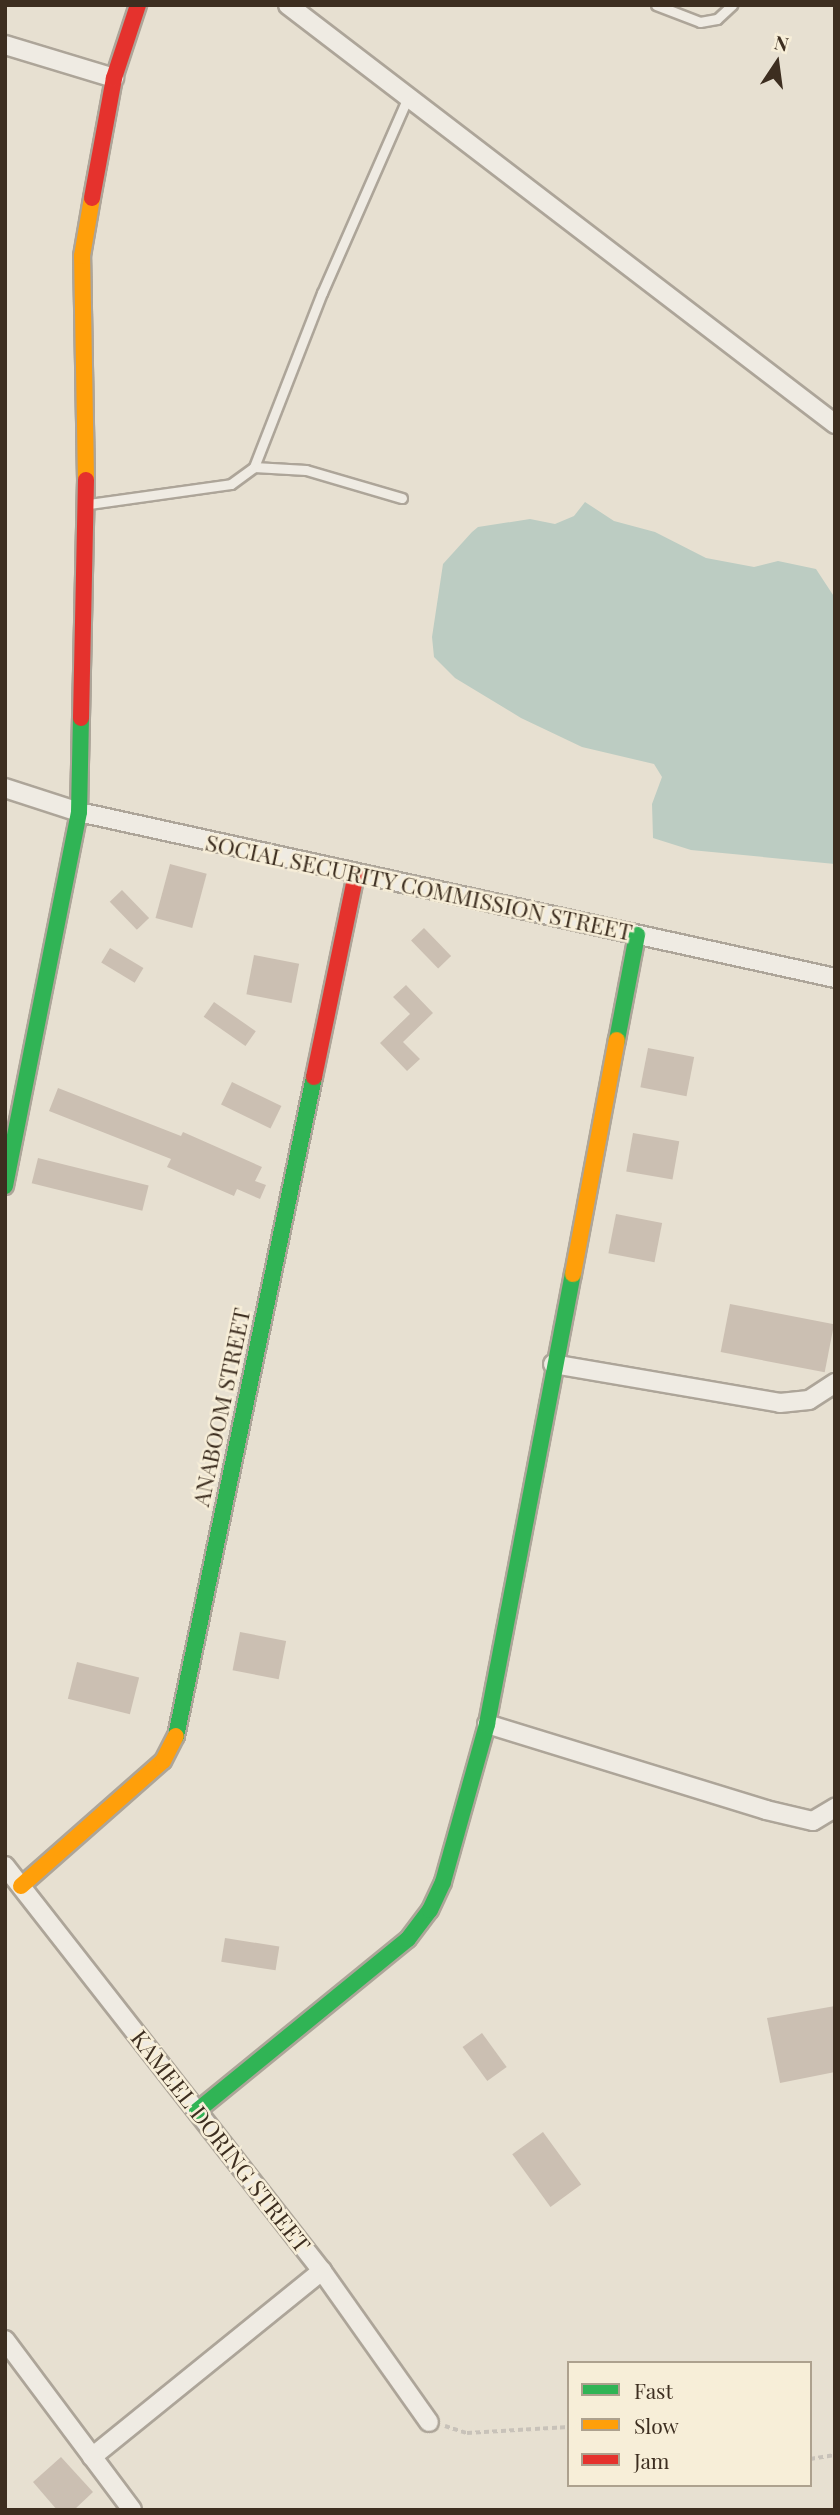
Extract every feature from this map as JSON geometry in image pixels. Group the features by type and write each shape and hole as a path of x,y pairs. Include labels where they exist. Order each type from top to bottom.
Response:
{"street":[{"path":"5,1186 79,812 85,504 82,257 114,78 138,5"},
{"path":"288,5 835,424"},
{"path":"5,45 114,78"},
{"name":"SOCIAL SECURITY COMMISSION STREET","path":"5,788 79,812 835,978"},
{"name":"ANABOOM STREET","path":"21,1886 163,1761 175,1742 356,874"},
{"path":"197,2111 408,1939 443,1882 487,1724 553,1364 637,935"},
{"path":"553,1364 780,1403 809,1400 835,1382"},
{"path":"487,1724 766,1810 813,1821 835,1808"},
{"name":"KAMEEL DORING STREET","path":"5,1866 322,2272 429,2422"},
{"path":"92,2457 322,2272"},
{"path":"5,2340 132,2510"}],"lane":[{"path":"656,5 700,22 717,19 732,5"},
{"path":"85,504 230,484 254,467 322,293 408,97"},
{"path":"254,467 306,470 402,498"}],"path":[{"path":"429,2422 467,2433 567,2427"},
{"path":"812,2459 835,2455"}],"shaded area":[{"path":"585,502 614,521 655,532 706,558 754,567 778,561 816,569 835,598 835,864 691,850 653,838 652,804 662,777 654,764 582,747 521,718 455,678 434,657 432,637 443,564 472,532 478,527 530,519 555,524 574,516"}],"building":[{"path":"170,864 207,874 192,928 156,918"},
{"path":"122,890 149,918 137,930 110,902"},
{"path":"424,928 451,956 438,969 411,941"},
{"path":"110,948 143,968 135,983 101,963"},
{"path":"254,955 299,964 292,1003 246,994"},
{"path":"406,985 433,1013 403,1042 420,1059 407,1071 380,1043 410,1014 393,997"},
{"path":"214,1002 256,1031 245,1046 204,1017"},
{"path":"648,1048 694,1057 687,1096 640,1087"},
{"path":"232,1082 281,1106 270,1129 221,1104"},
{"path":"58,1088 181,1136 183,1132 262,1167 255,1181 266,1185 260,1199 237,1189 234,1196 167,1167 171,1159 49,1111"},
{"path":"633,1133 679,1141 673,1180 626,1171"},
{"path":"38,1158 149,1186 142,1211 32,1183"},
{"path":"616,1214 662,1223 655,1262 608,1253"},
{"path":"730,1304 834,1324 825,1372 721,1352"},
{"path":"240,1632 286,1641 279,1679 233,1670"},
{"path":"77,1662 139,1677 130,1714 68,1699"},
{"path":"225,1938 279,1947 276,1970 221,1962"},
{"path":"835,2006 835,2072 780,2083 767,2018"},
{"path":"482,2033 507,2067 487,2081 463,2047"},
{"path":"543,2132 581,2185 550,2207 512,2154"},
{"path":"61,2457 93,2492 74,2510 57,2510 33,2482"}],"traffic: fast":[{"path":"5,1186 79,812 81,718"},
{"path":"617,1040 637,935"},
{"path":"176,1736 314,1077"},
{"path":"197,2111 408,1939 430,1910 443,1882 487,1724 573,1274"}],"traffic: slow":[{"path":"86,480 82,256 92,198"},
{"path":"573,1274 617,1040"},
{"path":"21,1886 163,1761 176,1736"}],"traffic: jam":[{"path":"92,198 114,78 138,5"},
{"path":"81,718 86,480"},
{"path":"314,1077 356,874"}]}
